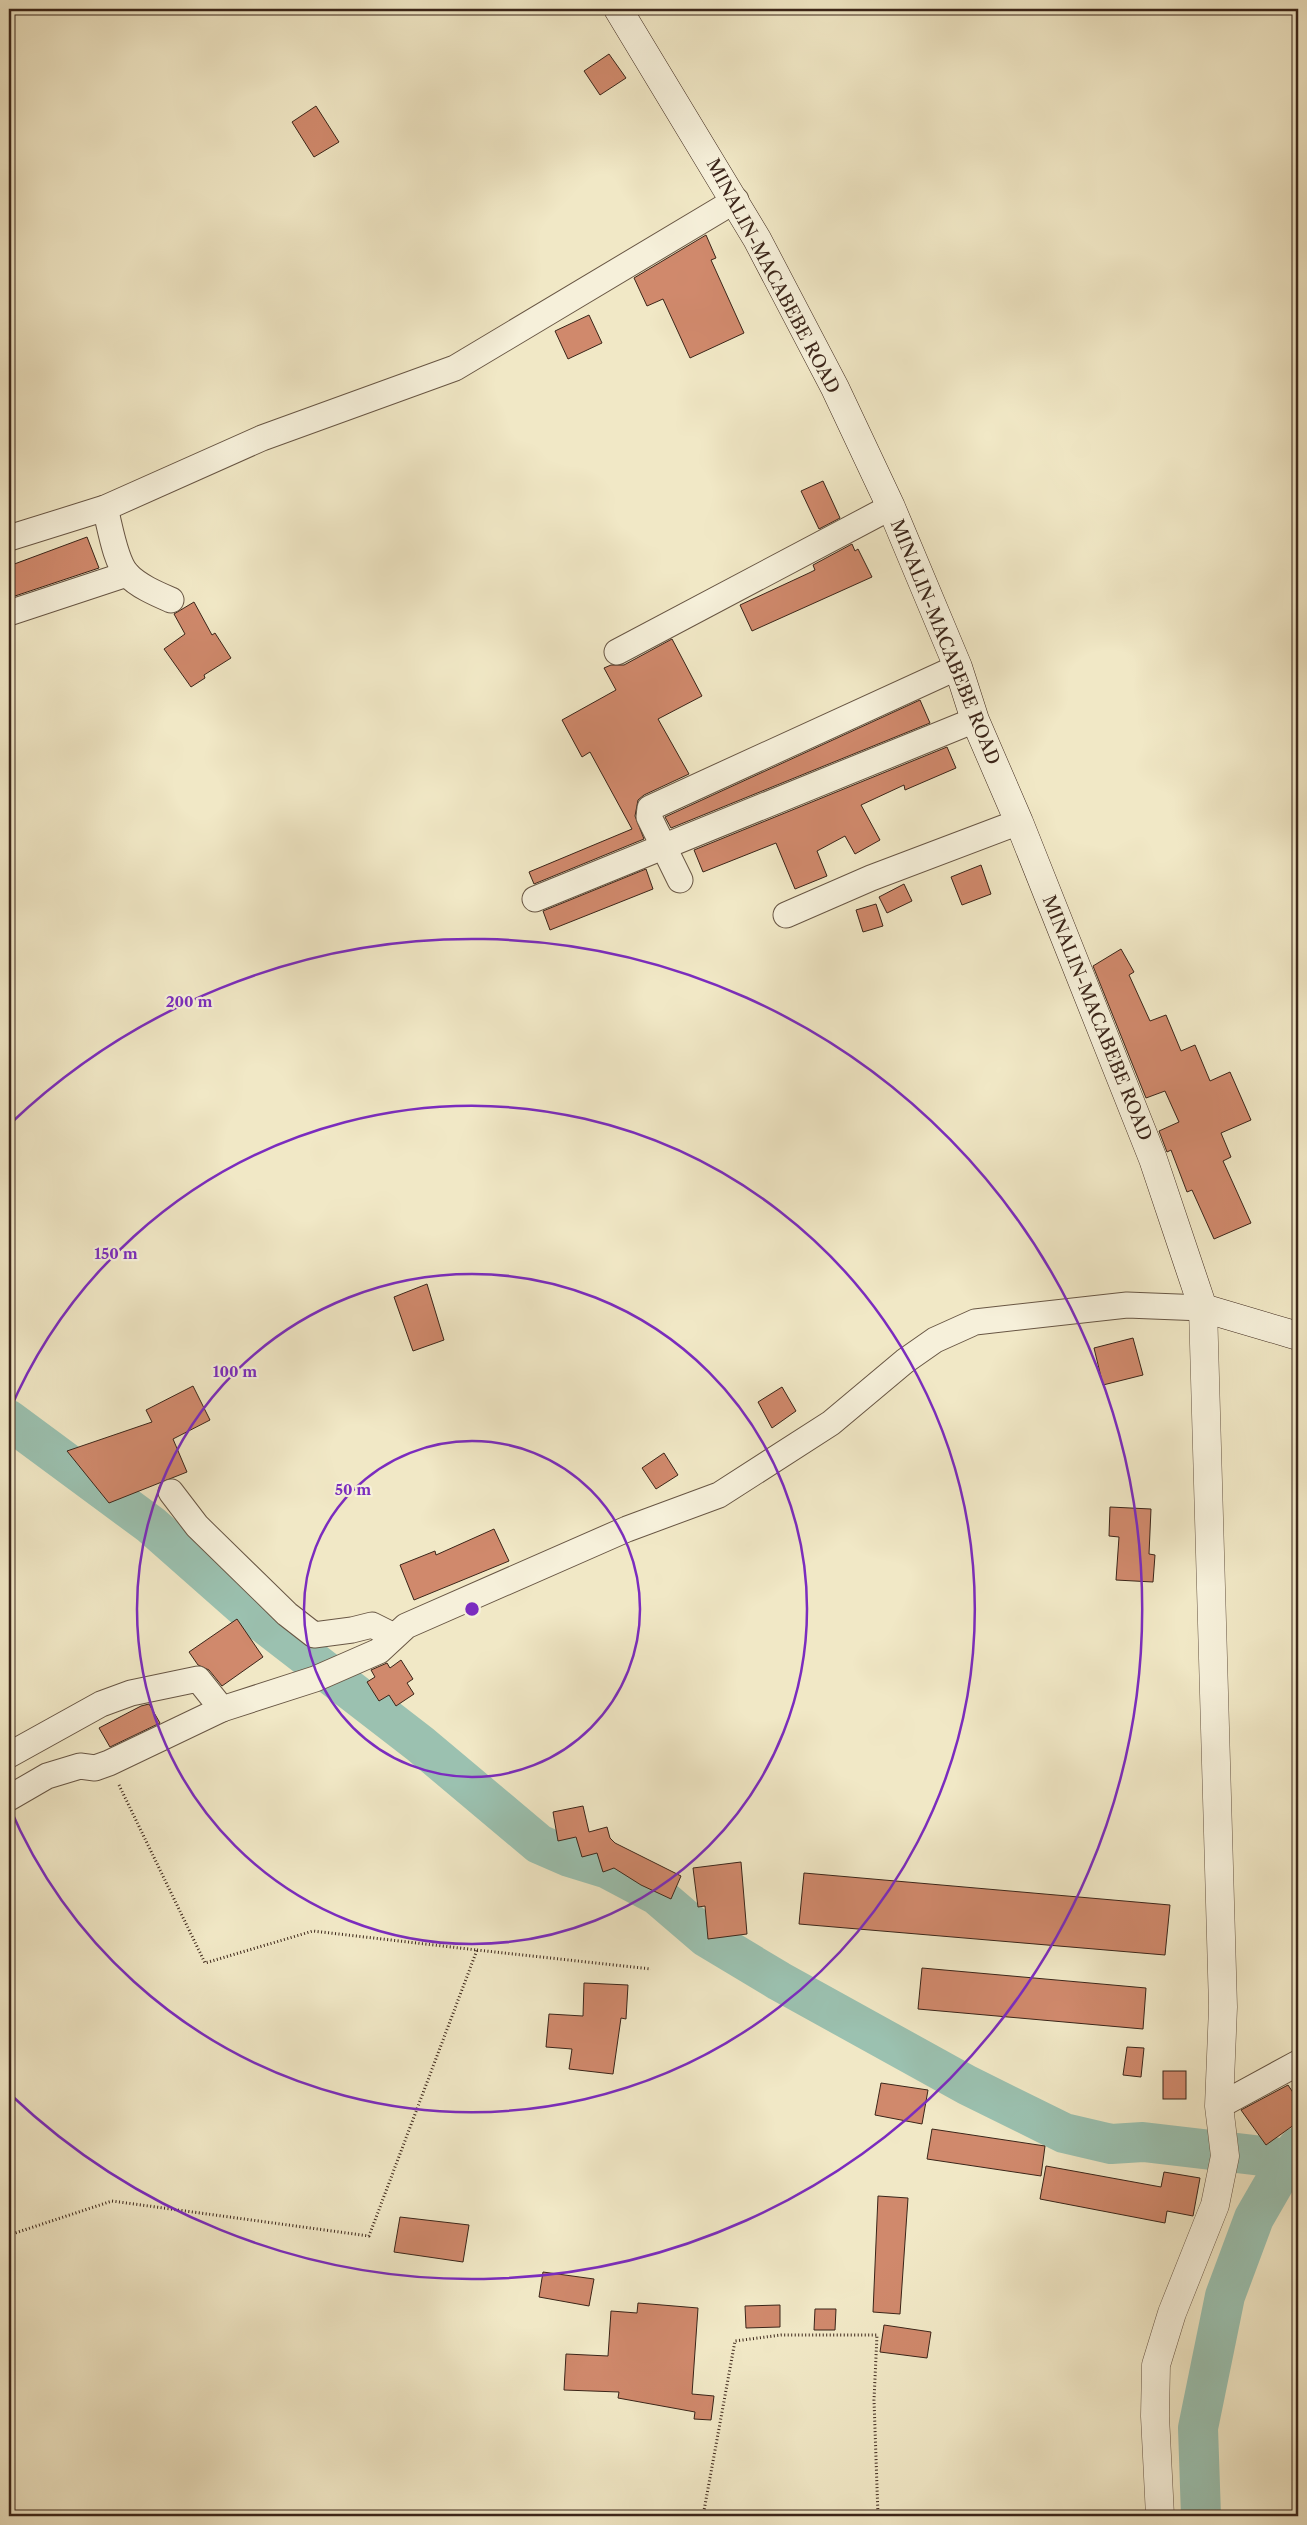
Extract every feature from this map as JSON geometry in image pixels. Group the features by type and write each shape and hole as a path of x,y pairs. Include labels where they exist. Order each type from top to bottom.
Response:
{"main road":[{"name":"MINALIN-MACABEBE ROAD","path":"618,9 736,200 835,388 891,507 958,667 975,720 1019,822 1153,1159 1204,1308 1222,2006 1219,2106 1225,2156 1215,2205 1172,2313 1156,2365 1155,2416 1160,2516"},
{"path":"1204,1308 1298,1336"}],"street":[{"path":"9,538 105,508 262,438 455,368 736,200"},
{"path":"617,652 891,507"},
{"path":"105,508 119,560 127,574 154,592 171,600"},
{"path":"9,613 127,574"},
{"path":"680,880 649,817 650,808 958,667"},
{"path":"534,900 975,720"},
{"path":"786,915 871,878 1019,822"},
{"path":"9,1798 47,1776 80,1766 95,1768 109,1763 222,1709 315,1679 386,1643 406,1626 626,1529 719,1495 831,1422 905,1361 935,1340 975,1322 1127,1305 1204,1308"},
{"path":"171,1492 197,1526 287,1614 314,1635 352,1630 372,1625 386,1643"},
{"path":"9,1755 101,1704 156,1687 198,1680 222,1709"},
{"path":"1219,2106 1298,2063"}],"path":[{"path":"109,1763 205,1963 313,1931 651,1969"},
{"path":"9,2235 112,2201 370,2236 477,1950"},
{"path":"703,2516 735,2341 781,2334 877,2335 874,2400 878,2516"}],"building":[{"path":"609,54 626,78 600,95 584,71"},
{"path":"316,106 339,142 314,157 292,122"},
{"path":"706,235 716,258 711,260 744,333 690,358 663,299 647,306 634,278"},
{"path":"589,315 602,343 568,359 555,331"},
{"path":"823,481 840,518 819,529 801,491"},
{"path":"87,537 99,568 9,598 9,566"},
{"path":"852,544 855,551 858,549 872,577 752,631 740,605 815,570 813,565"},
{"path":"194,602 212,635 215,633 231,658 204,675 205,678 191,687 164,649 185,634 174,614"},
{"path":"672,639 702,696 658,719 689,774 644,795 638,800 635,816 644,839 534,884 529,872 632,829 590,752 582,757 562,720 616,690 604,668 611,665 624,665"},
{"path":"920,700 930,723 671,828 665,817"},
{"path":"947,747 956,768 905,790 904,785 861,805 880,840 855,854 845,836 817,851 827,876 795,889 776,843 703,872 694,850"},
{"path":"981,865 991,894 962,905 951,877"},
{"path":"646,869 653,889 550,930 543,911"},
{"path":"904,884 912,901 887,913 879,897"},
{"path":"876,904 883,926 863,932 856,910"},
{"path":"1121,949 1134,972 1129,975 1150,1021 1166,1015 1181,1051 1195,1045 1210,1081 1230,1072 1251,1120 1221,1133 1231,1157 1223,1161 1251,1223 1214,1239 1192,1190 1187,1192 1171,1150 1167,1152 1159,1131 1179,1122 1165,1091 1146,1098 1093,966"},
{"path":"427,1284 444,1340 413,1351 394,1297"},
{"path":"1133,1338 1143,1375 1103,1385 1094,1348"},
{"path":"193,1386 210,1420 173,1439 187,1472 109,1503 67,1451 152,1422 146,1410"},
{"path":"782,1387 796,1411 772,1428 758,1402"},
{"path":"664,1453 678,1475 656,1489 642,1468"},
{"path":"1110,1507 1151,1509 1149,1554 1155,1555 1153,1582 1116,1580 1119,1537 1109,1536"},
{"path":"494,1529 509,1561 414,1600 400,1565 435,1551 436,1555"},
{"path":"237,1619 263,1657 222,1686 209,1670 198,1665 189,1652"},
{"path":"401,1660 413,1679 407,1683 414,1694 396,1706 389,1695 379,1701 367,1682 375,1677 371,1670 387,1663 390,1668"},
{"path":"149,1704 160,1723 110,1747 99,1728 141,1706"},
{"path":"583,1806 589,1832 607,1827 610,1838 615,1843 681,1876 671,1899 641,1885 614,1868 603,1872 597,1853 582,1857 576,1837 558,1841 553,1812"},
{"path":"741,1862 747,1934 708,1939 705,1906 698,1907 693,1868"},
{"path":"804,1873 1170,1905 1165,1955 799,1924"},
{"path":"922,1968 1146,1988 1143,2029 918,2009"},
{"path":"584,1983 628,1985 626,2019 621,2018 613,2074 569,2069 572,2049 546,2047 549,2014 583,2016"},
{"path":"1127,2047 1144,2048 1141,2077 1123,2075"},
{"path":"1163,2071 1186,2071 1186,2099 1163,2099"},
{"path":"881,2083 928,2090 922,2124 875,2115"},
{"path":"1288,2085 1298,2100 1298,2122 1266,2145 1241,2110"},
{"path":"932,2129 1045,2146 1041,2176 927,2159"},
{"path":"1046,2166 1161,2187 1164,2172 1200,2178 1193,2216 1167,2211 1165,2223 1040,2199"},
{"path":"878,2196 908,2198 900,2314 873,2312"},
{"path":"400,2217 469,2225 463,2262 394,2252"},
{"path":"543,2272 594,2279 589,2306 539,2297"},
{"path":"638,2303 698,2308 692,2394 714,2396 711,2420 694,2419 695,2412 618,2398 619,2392 564,2390 566,2354 608,2356 611,2311 637,2313"},
{"path":"780,2305 780,2327 746,2328 745,2306"},
{"path":"815,2309 836,2309 835,2330 814,2330"},
{"path":"884,2325 931,2332 927,2358 880,2352"}],"waterway":[{"path":"9,1420 151,1525 253,1615 420,1744 539,1844 569,1857 608,1869 657,1895 706,1937 779,1981 967,2085 1064,2133 1111,2144 1143,2142 1288,2159"},
{"path":"1201,2516 1198,2428 1225,2296 1254,2218 1288,2159 1298,2147"}]}
